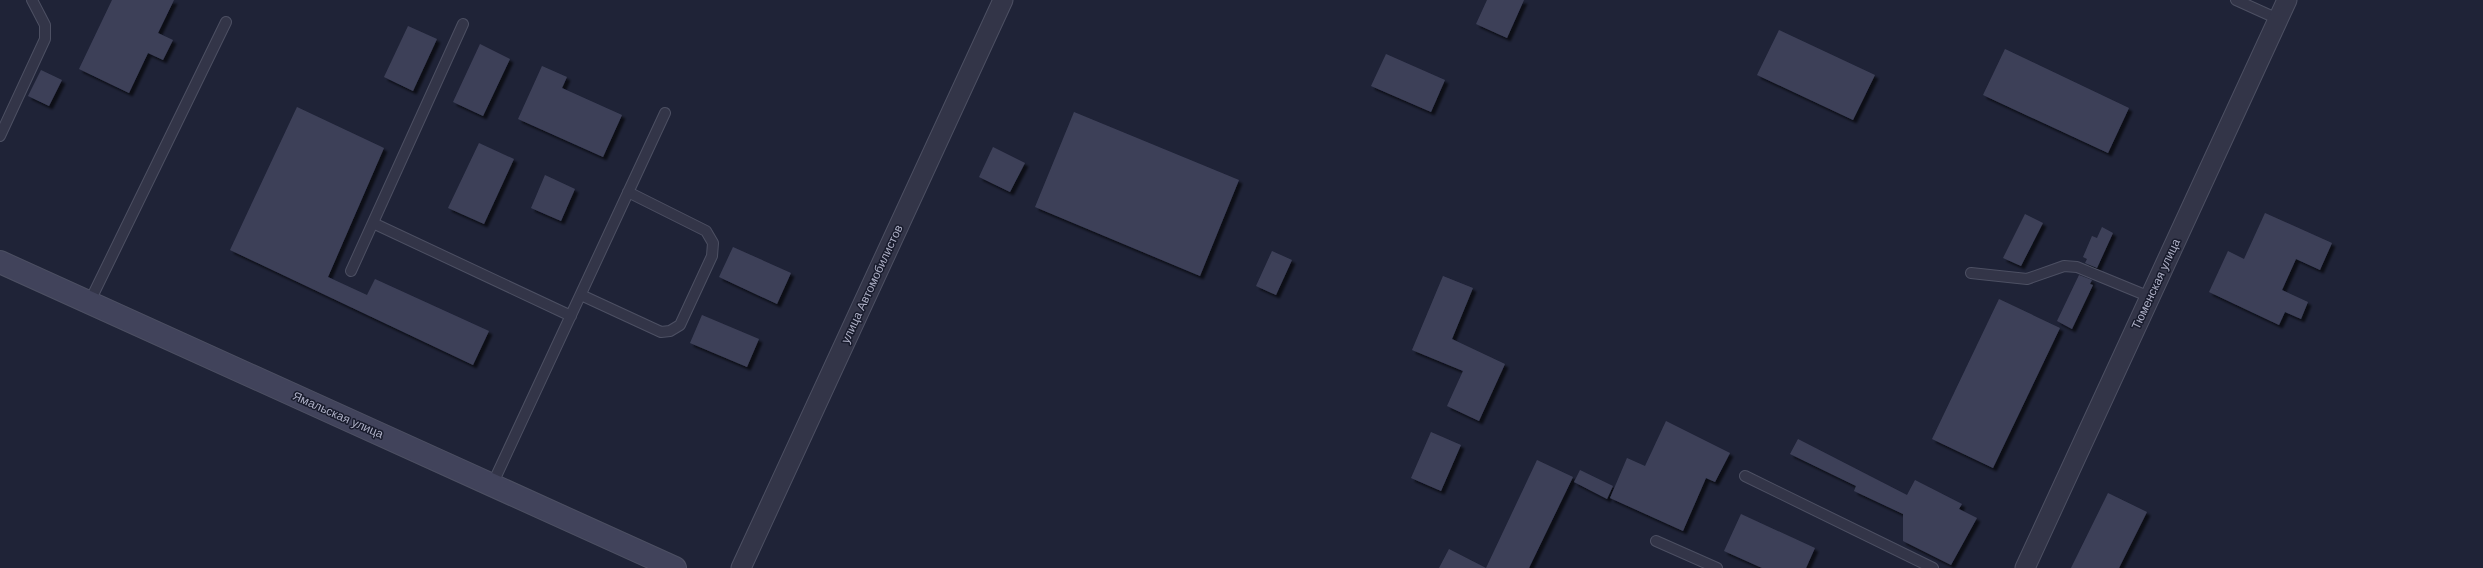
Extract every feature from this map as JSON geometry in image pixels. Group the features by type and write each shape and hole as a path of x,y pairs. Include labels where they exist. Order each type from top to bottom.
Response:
{"street":[{"name":"улица Автомобилистов","path":"741,568 1003,0"},
{"name":"Тюменская улица","path":"2025,568 2287,0"},
{"name":"Ямальская улица","path":"0,262 675,568"}],"lane":[{"path":"0,136 45,39 45,25 32,0"},
{"path":"2236,0 2278,19"},
{"path":"89,303 226,22"},
{"path":"351,271 463,24"},
{"path":"492,485 666,113"},
{"path":"581,295 661,332 670,331 680,325 712,256 713,243 706,231 628,192"},
{"path":"373,222 571,316"},
{"path":"1971,273 2027,279 2064,266 2077,267 2150,298"},
{"path":"1745,476 1933,568"},
{"path":"1656,541 1716,568"}],"building":[{"path":"112,0 174,0 158,33 173,40 163,60 148,53 129,93 79,69"},
{"path":"1487,0 1524,0 1507,38 1476,24"},
{"path":"408,26 437,39 413,91 384,77"},
{"path":"1779,30 1875,75 1853,120 1757,75"},
{"path":"480,44 510,59 483,116 453,102"},
{"path":"2005,49 2129,108 2108,153 1983,95"},
{"path":"1386,54 1445,80 1431,112 1371,86"},
{"path":"542,66 567,77 562,88 622,115 603,157 518,119"},
{"path":"41,70 62,80 49,106 28,96"},
{"path":"297,107 384,148 328,277 367,295 375,279 489,331 473,365 230,250"},
{"path":"1074,112 1239,180 1200,276 1035,207"},
{"path":"479,143 514,159 484,224 448,208"},
{"path":"993,147 1025,163 1010,192 979,177"},
{"path":"545,175 575,189 561,221 531,208"},
{"path":"2265,213 2332,243 2320,270 2296,259 2282,290 2308,302 2301,319 2285,312 2279,325 2209,292 2228,251 2244,259"},
{"path":"2025,214 2043,223 2021,266 2003,258"},
{"path":"2102,227 2113,233 2097,268 2085,263 2087,259 2083,257 2092,236 2097,238"},
{"path":"733,247 791,273 777,304 719,277"},
{"path":"1272,251 1292,260 1276,295 1256,286"},
{"path":"2079,275 2092,280 2090,284 2093,285 2072,329 2057,321"},
{"path":"1443,276 1473,288 1452,339 1505,364 1479,421 1447,406 1463,371 1412,350"},
{"path":"1999,299 2060,328 1993,468 1932,439"},
{"path":"702,315 759,339 747,367 690,343"},
{"path":"1666,421 1730,453 1715,482 1706,478 1683,531 1610,498 1627,458 1645,466"},
{"path":"1431,432 1461,445 1441,491 1411,478"},
{"path":"1798,439 1907,495 1915,480 1962,504 1959,509 1977,518 1951,565 1903,541 1903,514 1854,491 1856,486 1790,454"},
{"path":"1537,460 1573,477 1529,568 1486,568"},
{"path":"1580,470 1613,486 1607,499 1574,482"},
{"path":"2108,493 2147,512 2119,568 2071,568"},
{"path":"1741,514 1815,548 1806,568 1762,568 1724,551"},
{"path":"1449,549 1486,568 1439,568"}]}
